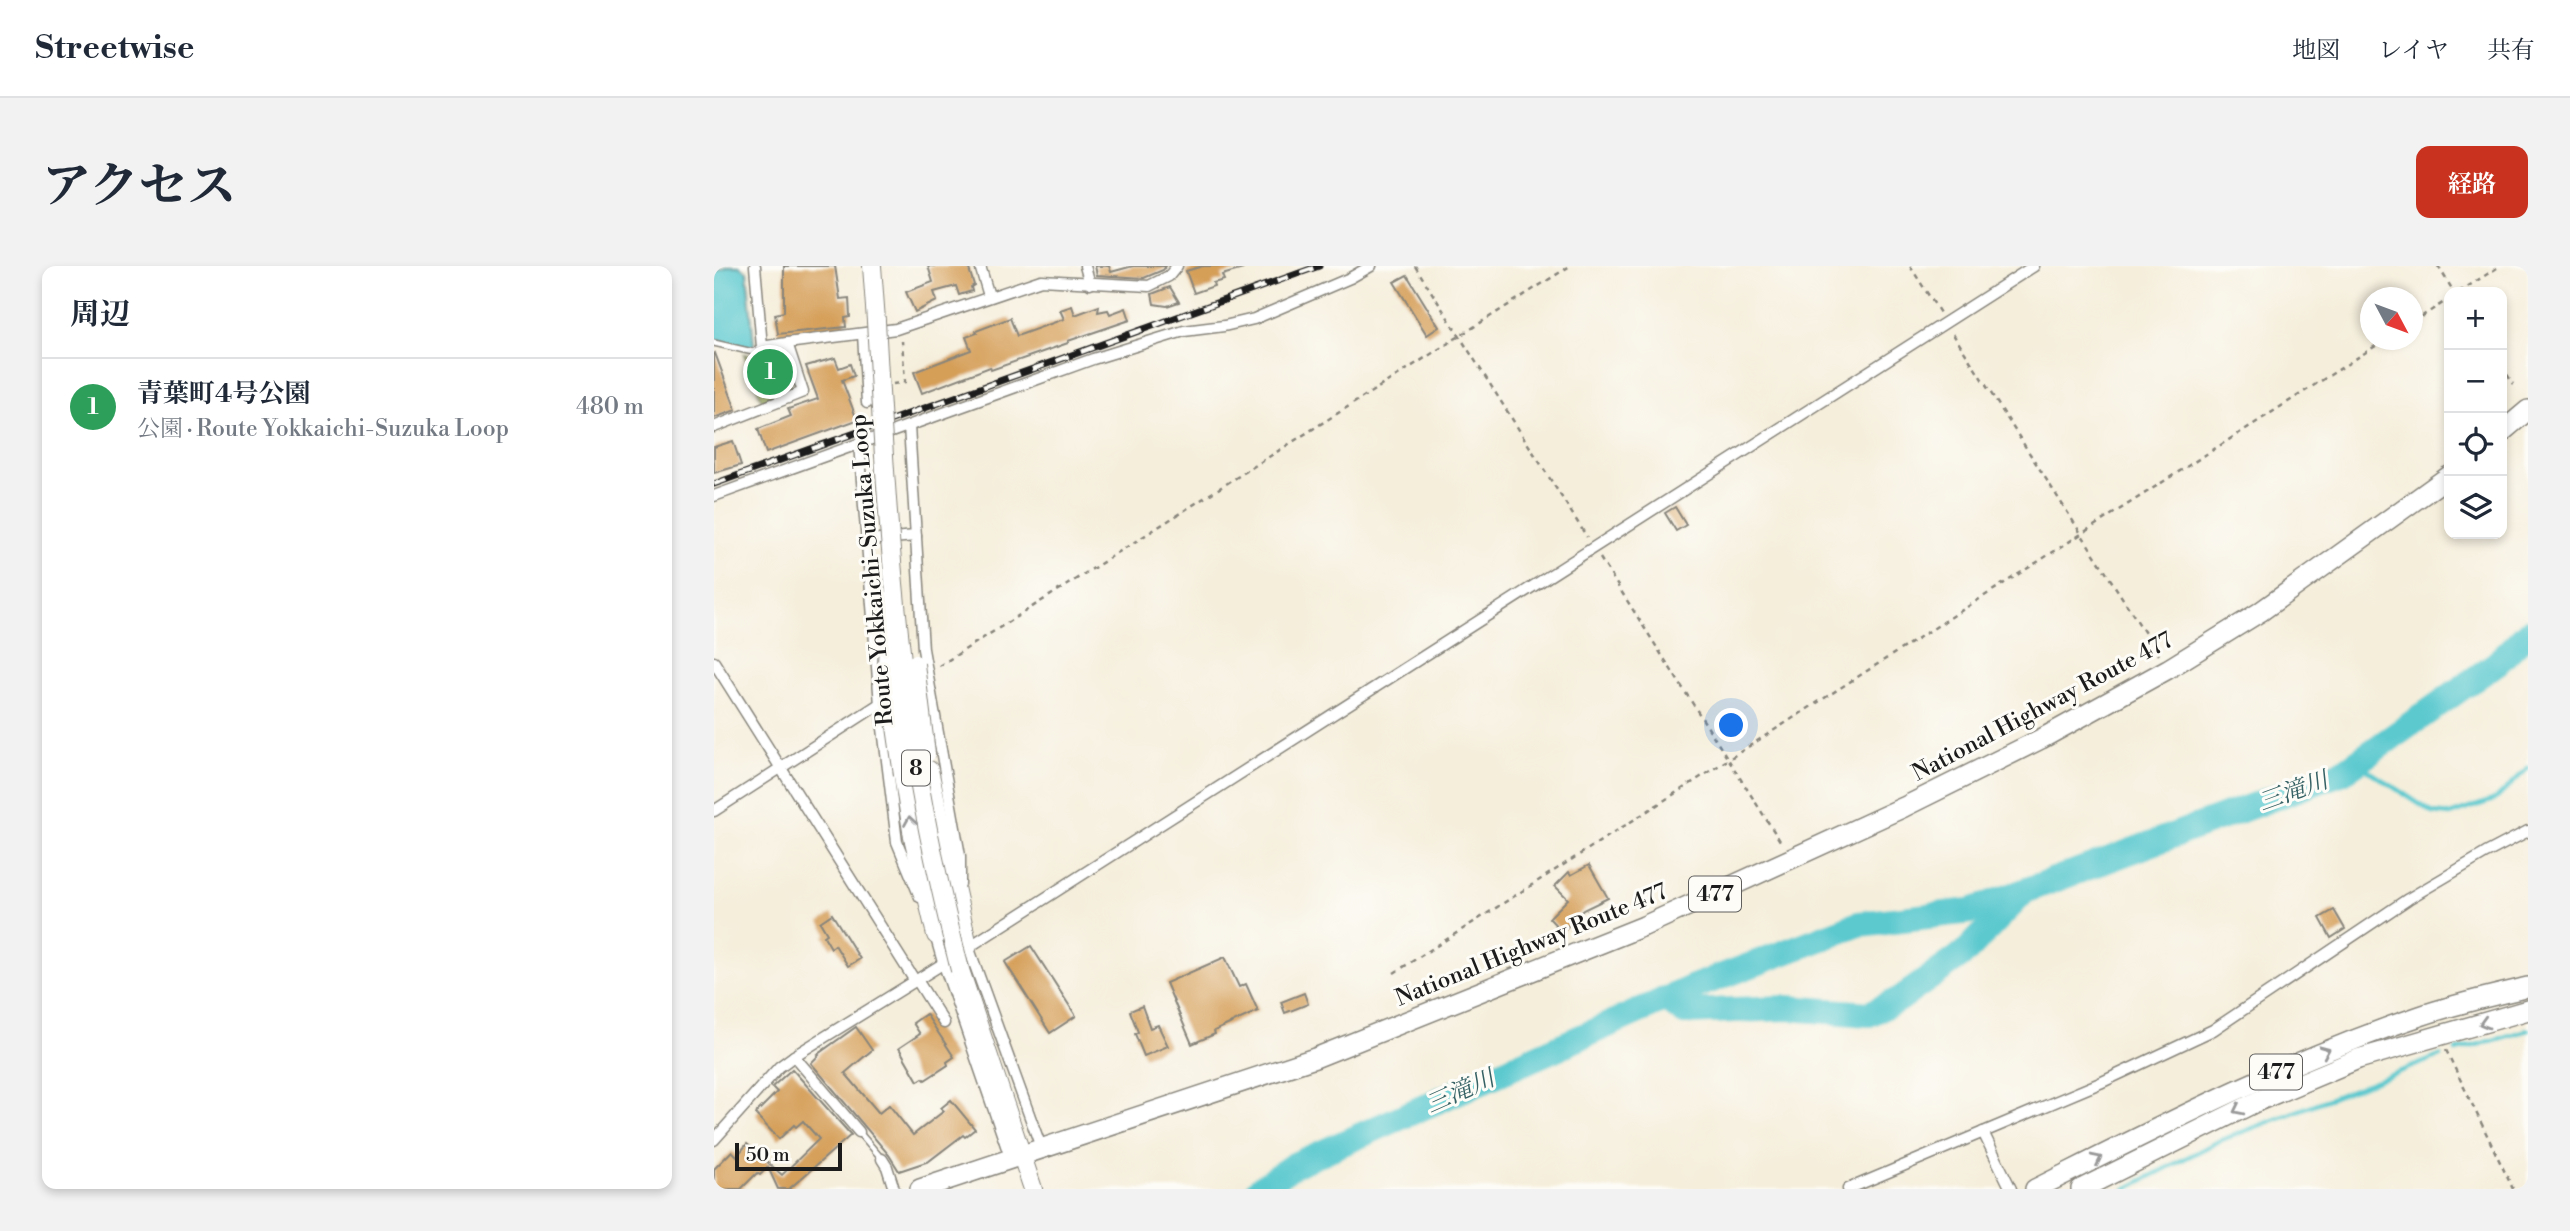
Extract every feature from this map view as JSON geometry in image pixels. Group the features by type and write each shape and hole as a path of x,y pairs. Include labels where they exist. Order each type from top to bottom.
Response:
{"highway":[{"path":"2507,428 2528,410"},
{"name":"National Highway Route 477","path":"920,1189 1315,1058 1644,926 1904,807 2041,739 2168,669 2260,612 2444,480"},
{"name":"477","path":"2035,1189 2231,1092 2332,1048 2421,1015 2528,987"},
{"name":"477","path":"2081,1189 2258,1101 2358,1059 2528,1010"}],"main road":[{"name":"Route Yokkaichi-Suzuka Loop","path":"872,266 869,327 891,562 916,765 936,869 960,970 1017,1159 1033,1189"},
{"name":"8","path":"891,562 911,632 929,770 968,947"},
{"name":"8","path":"891,562 887,665 913,837 936,935"}],"street":[{"path":"754,266 762,347 869,327 901,327 1041,280 1149,286 1169,276 1177,266"},
{"path":"980,266 989,296"},
{"path":"1085,266 1090,284"},
{"path":"714,496 1093,359 1169,335 1254,319 1350,278 1371,266"},
{"path":"714,1139 779,1067 794,1056 916,981 2035,266"},
{"path":"867,403 869,327"},
{"path":"714,427 803,392 787,343"},
{"path":"909,425 923,649 960,856 958,899"},
{"path":"859,444 880,704 897,842 936,935 943,962 1017,1159"},
{"path":"867,540 916,536"},
{"path":"714,662 944,1023"},
{"path":"714,811 927,673"},
{"path":"1849,1189 2100,1083 2213,1030 2408,899 2528,831"},
{"path":"968,947 1042,1150"},
{"path":"794,1056 859,1132"},
{"path":"1983,1132 2011,1189"},
{"path":"882,1160 894,1189"}],"lane":[{"path":"714,343 752,352 762,347"},
{"path":"859,1132 882,1160"}],"path":[{"path":"1415,266 1791,859"},
{"path":"927,673 1570,266"},
{"path":"1910,266 2168,669"},
{"path":"2438,266 2451,287"},
{"path":"2467,287 2500,266"},
{"path":"2423,316 2444,302"},
{"path":"893,384 905,382 901,327"},
{"path":"1394,973 2369,350"},
{"path":"2507,374 2513,384"},
{"path":"2439,1035 2513,1189"}],"green space":[{"path":"779,352 784,355 792,382 789,391 762,401 744,354 753,356"}],"water":[{"path":"728,266 739,266 747,271 754,344 750,349 714,340 714,272"}],"building":[{"path":"784,266 835,266 840,299 849,298 850,317 845,318 846,327 778,334 775,314 784,312"},
{"path":"928,266 968,266 974,285 971,287 972,291 959,295 956,286 934,292 937,301 915,312 906,292 933,282"},
{"path":"1095,266 1109,266 1111,272 1133,266 1166,266 1144,278 1097,275"},
{"path":"1203,266 1243,266 1243,269 1222,275 1224,280 1194,293 1186,271"},
{"path":"1407,275 1439,327 1427,335 1394,282"},
{"path":"1170,287 1179,302 1167,306 1154,304 1152,294"},
{"path":"1072,306 1075,315 1099,306 1098,312 1108,310 1110,314 1126,308 1130,320 922,393 914,372 971,350 966,337 977,333 976,331 1010,318 1017,336 1064,319 1060,310"},
{"path":"714,354 736,410 714,418"},
{"path":"835,358 839,368 850,364 854,376 842,380 857,420 766,453 758,429 791,416 788,409 818,399 806,366"},
{"path":"733,441 741,465 714,473 714,447"},
{"path":"1675,507 1686,525 1676,531 1665,513"},
{"path":"1589,865 1608,898 1583,910 1562,932 1549,918 1568,899 1555,886 1569,872 1571,875"},
{"path":"2334,910 2345,929 2331,938 2320,918"},
{"path":"832,914 860,959 848,966 835,945 831,948 824,936 827,934 820,922"},
{"path":"1031,946 1076,1016 1050,1033 1005,962"},
{"path":"1225,957 1239,987 1246,984 1258,1011 1192,1044 1166,983"},
{"path":"1304,993 1308,1004 1285,1013 1281,1002"},
{"path":"1142,1006 1150,1028 1158,1025 1168,1046 1144,1056 1130,1011"},
{"path":"926,1014 954,1057 947,1062 948,1065 925,1080 923,1078 918,1081 899,1048 920,1034 913,1023"},
{"path":"856,1027 872,1050 845,1073 879,1113 889,1105 913,1135 944,1111 941,1108 951,1100 975,1129 929,1161 899,1171 889,1155 811,1063 818,1054"},
{"path":"792,1069 851,1135 789,1189 778,1189 768,1167 760,1175 757,1173 741,1189 714,1189 714,1169 732,1151 737,1156 747,1144 782,1175 819,1139 803,1121 796,1127 794,1125 779,1139 756,1115 777,1092 772,1087"}],"waterway":[{"name":"三滝川","path":"1259,1189 1294,1165 1691,988 1859,924 1971,911 2343,772 2497,663 2528,632"},
{"path":"2357,763 2433,813 2450,815 2496,799 2528,768"},
{"name":"三滝川","path":"1665,999 1684,1012 1787,1008 1869,1014 1900,999 1966,952 2020,896"},
{"path":"2456,1051 2528,1030"},
{"path":"2126,1189 2219,1141 2440,1056"}],"railway":[{"path":"714,484 1319,266"}],"place":[{"name":"青葉町4号公園","path":"770,372"}]}
